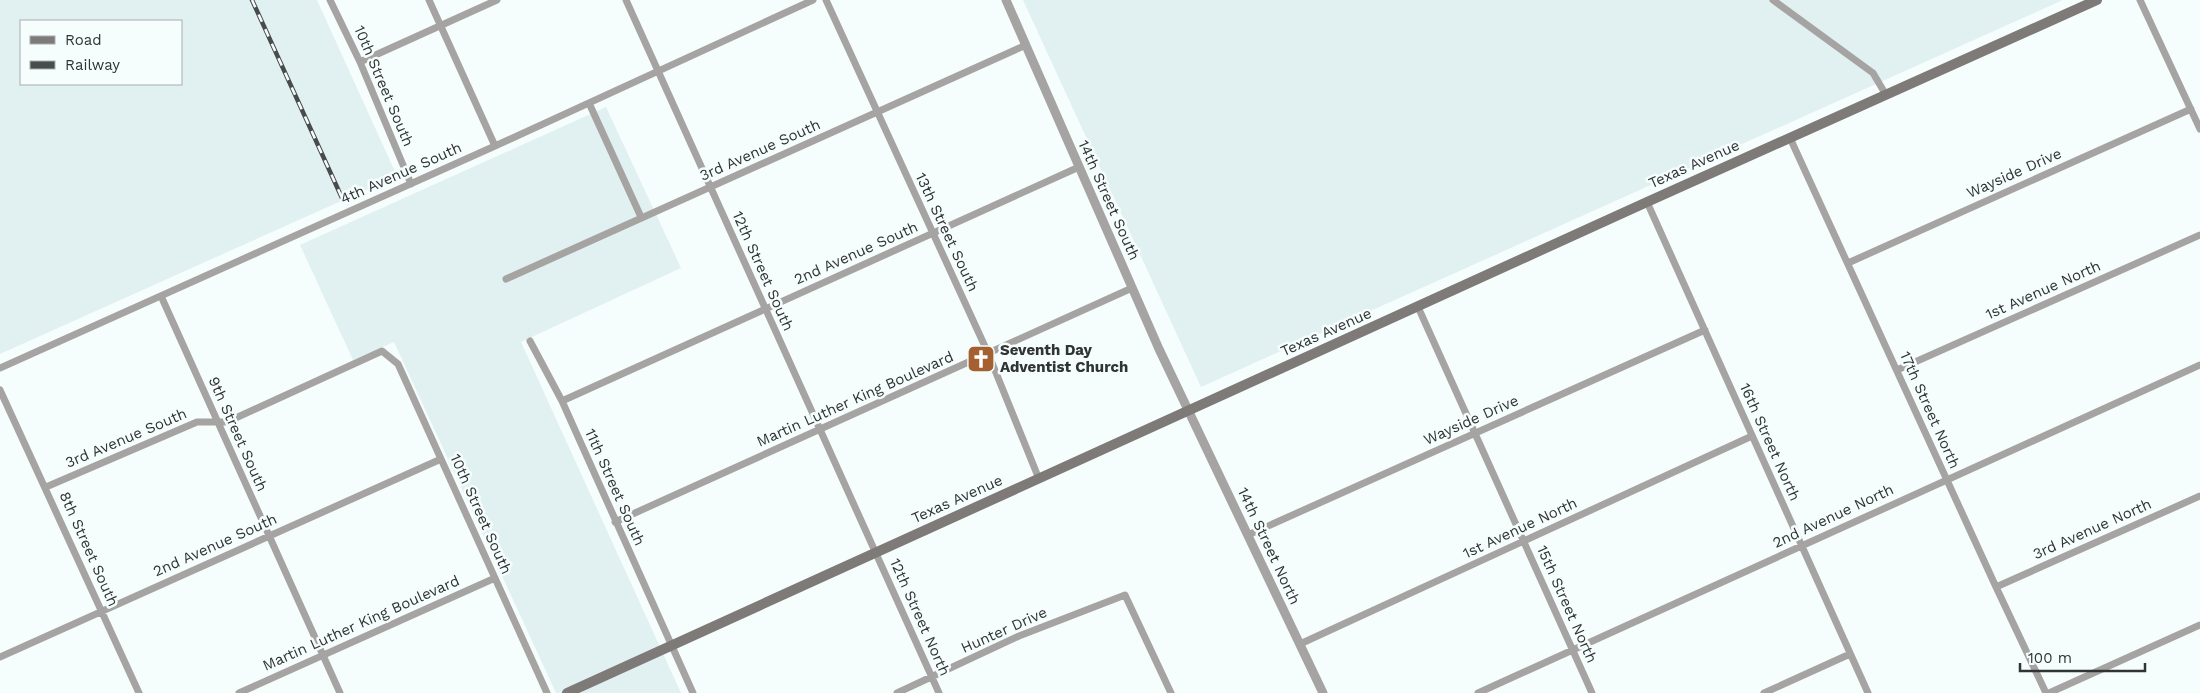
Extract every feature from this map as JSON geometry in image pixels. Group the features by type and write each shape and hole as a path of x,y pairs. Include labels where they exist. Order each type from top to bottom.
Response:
{"main road":[{"name":"Texas Avenue","path":"568,693 1647,202 2097,0"}],"street":[{"name":"10th Street South","path":"330,0 360,62 411,184"},
{"path":"429,0 495,146"},
{"path":"360,62 497,0"},
{"name":"12th Street South","path":"626,0 876,553"},
{"name":"4th Avenue South","path":"0,368 590,103 813,0"},
{"name":"13th Street South","path":"826,0 988,354 1039,479"},
{"name":"14th Street South","path":"1006,0 1132,288 1189,411"},
{"path":"1772,0 1873,73 1886,95"},
{"path":"2140,0 2200,129"},
{"name":"3rd Avenue South","path":"506,280 1026,45"},
{"path":"590,103 640,218"},
{"name":"Wayside Drive","path":"1848,263 2191,109"},
{"name":"17th Street North","path":"1790,138 1996,587 2047,693"},
{"name":"2nd Avenue South","path":"562,401 1079,166"},
{"name":"16th Street North","path":"1647,202 1868,693"},
{"name":"1st Avenue North","path":"1897,370 2200,235"},
{"name":"Martin Luther King Boulevard","path":"616,522 1132,288"},
{"name":"9th Street South","path":"161,296 340,693"},
{"name":"15th Street North","path":"1418,307 1592,693"},
{"name":"Wayside Drive","path":"1248,535 1705,330"},
{"name":"11th Street South","path":"530,341 562,401 693,693"},
{"name":"10th Street South","path":"382,351 398,364 547,693"},
{"name":"3rd Avenue South","path":"46,487 197,422 227,422 382,351"},
{"name":"2nd Avenue North","path":"1478,693 2200,365"},
{"name":"8th Street South","path":"0,390 139,693"},
{"name":"14th Street North","path":"1189,411 1323,693"},
{"name":"1st Avenue North","path":"1300,644 1752,436"},
{"name":"2nd Avenue South","path":"0,657 441,459"},
{"name":"3rd Avenue North","path":"1996,587 2200,496"},
{"name":"12th Street North","path":"876,553 940,693"},
{"name":"Martin Luther King Boulevard","path":"239,693 494,578"},
{"name":"Hunter Drive","path":"897,693 1019,636 1126,595 1171,693"},
{"path":"2047,693 2200,625"},
{"path":"1764,693 1850,654"}],"shaded area":[{"path":"0,0 317,0 397,176 0,354"},
{"path":"1023,0 2063,0 1201,387"},
{"path":"606,107 681,268 521,342 681,693 556,693 394,342 353,360 300,245"}],"railway":[{"path":"252,0 342,198"}],"place":[{"name":"Seventh Day Adventist Church","path":"981,359"}]}
